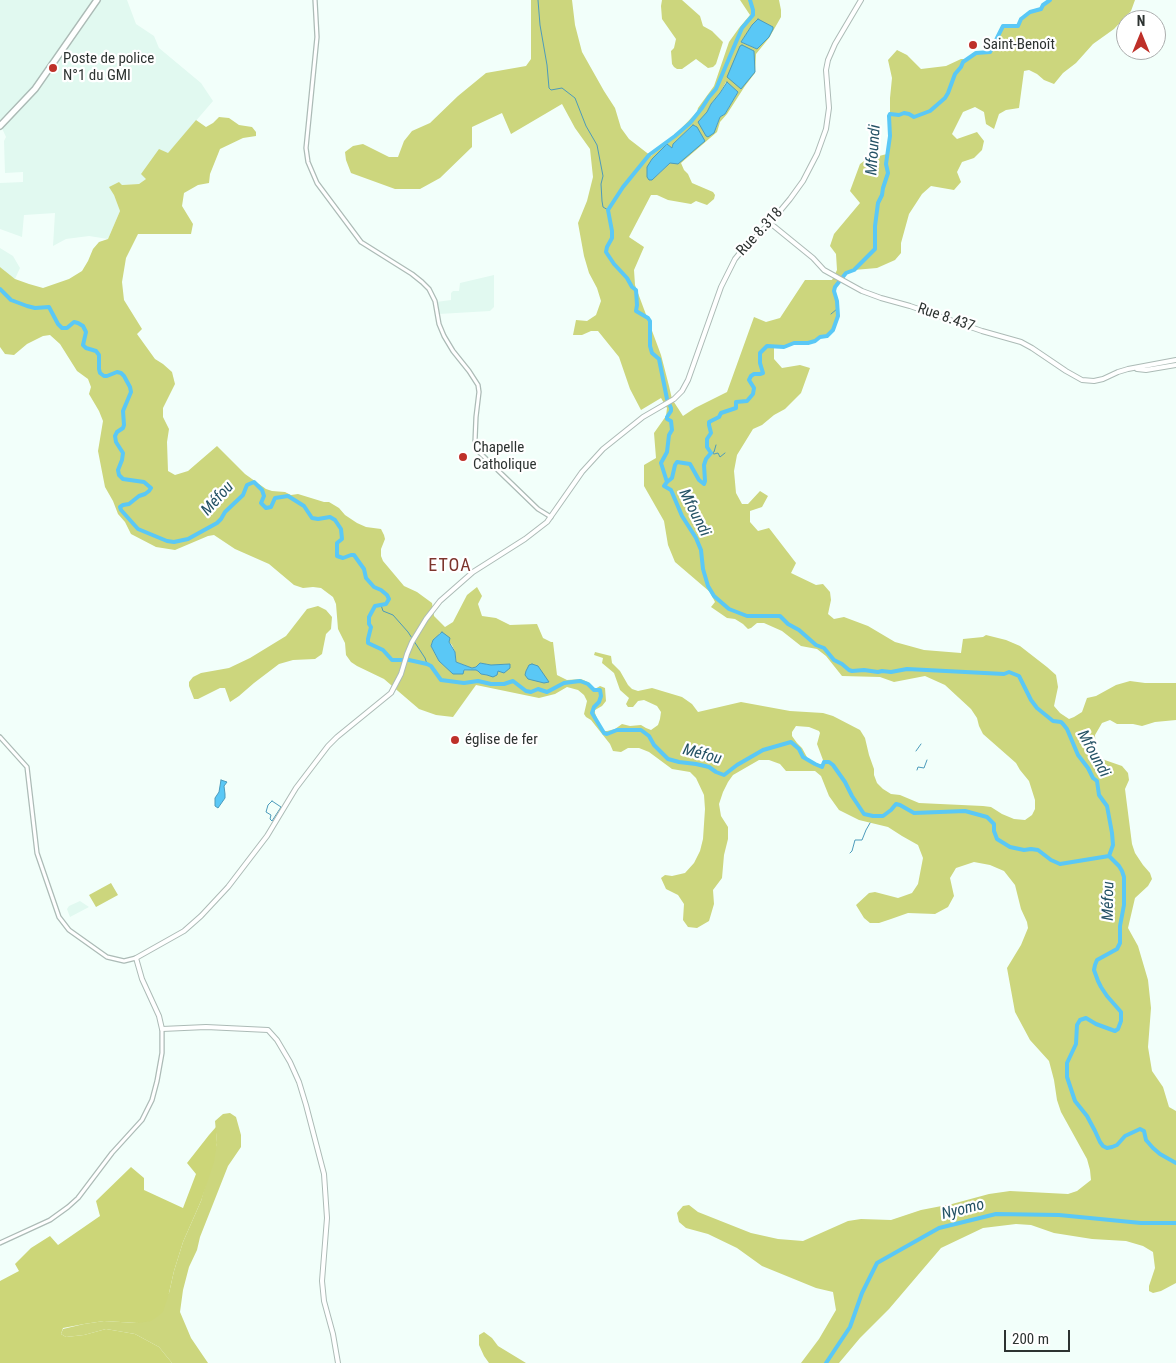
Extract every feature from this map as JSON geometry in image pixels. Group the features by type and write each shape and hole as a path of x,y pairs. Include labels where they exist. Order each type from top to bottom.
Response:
{"highway":[{"path":"0,126 34,89 97,0"}],"main road":[{"name":"Rue 8.318","path":"136,958 184,931 228,887 267,836 296,788 328,746 391,693 409,647 426,619 440,601 473,572 525,539 551,517 582,472 603,449 644,417 674,399 682,391 688,380 721,287 735,259 770,223 797,191 817,154 826,129 829,108 826,76 828,60 836,41 861,0"},
{"name":"Rue 8.437","path":"770,223 813,258 824,270 862,291 1021,342 1082,380 1094,381 1118,372 1176,360"},
{"name":"Rue 8.437","path":"1132,369 1146,370 1176,365"},
{"path":"136,958 142,979 157,1011 162,1029 206,1027 268,1030 284,1051 299,1082 324,1174 327,1218 322,1281 324,1301 333,1334 338,1363"}],"street":[{"path":"315,0 317,37 306,148 308,162 317,183 361,242 412,274 429,289 435,301 439,324 444,336 478,384 475,441 479,452 538,509 551,517"},
{"path":"0,737 27,767 37,853 56,911 62,921 71,932 107,957 120,960 136,958"},
{"path":"0,1243 50,1220 68,1207 78,1198 112,1152 142,1120 152,1100 157,1081 162,1053 162,1029"}],"shaded area":[{"path":"0,0 127,0 136,24 154,36 159,48 201,83 213,101 146,179 139,184 122,185 114,195 120,211 108,239 89,236 66,239 53,246 55,213 24,215 22,237 0,229 0,183 23,182 23,172 5,173 4,141 6,137 0,124"},
{"path":"0,248 13,256 20,268 15,279 0,267"},
{"path":"494,275 494,307 490,311 439,314 436,302 451,300 451,293 459,291 460,283"},
{"path":"80,901 89,907 70,917 67,909 69,906"}],"green space":[{"path":"531,0 572,0 575,25 582,52 615,108 621,128 629,139 651,156 670,140 697,112 714,86 729,42 750,15 740,0 779,0 781,17 769,38 756,54 755,73 720,122 717,132 681,163 692,183 713,192 715,195 714,199 707,205 696,201 691,204 651,195 629,237 644,247 634,270 635,285 661,355 672,399 683,416 727,392 754,317 766,322 780,318 805,280 832,280 837,270 836,254 830,246 834,234 860,203 850,191 860,164 867,159 887,154 890,136 888,120 892,78 888,60 897,50 907,55 921,69 946,66 961,59 967,59 976,53 990,52 1003,26 1018,26 1021,19 1030,12 1041,9 1049,0 1135,0 1131,10 1116,10 1116,27 1093,44 1054,84 1029,70 1024,71 1019,108 1006,110 999,114 994,129 986,124 984,112 975,107 963,112 952,134 957,139 977,132 984,141 982,150 974,158 962,162 957,172 961,182 954,190 931,186 922,194 909,214 901,243 901,253 895,260 877,268 854,270 846,274 835,287 838,316 833,330 827,336 808,343 794,343 784,347 774,347 774,359 782,368 800,365 810,368 801,393 785,409 753,429 737,455 734,471 736,493 742,504 748,504 760,491 768,496 762,507 750,511 750,522 758,531 769,528 796,563 791,573 816,585 823,584 830,592 831,600 828,614 834,619 844,617 868,626 895,642 924,650 961,653 963,639 986,635 1006,640 1020,646 1056,675 1058,687 1054,706 1069,719 1082,712 1087,698 1096,696 1116,685 1130,681 1176,683 1176,720 1155,722 1142,726 1117,724 1110,720 1102,723 1095,735 1096,754 1099,758 1122,766 1128,773 1129,780 1125,789 1132,844 1135,853 1150,873 1152,879 1148,886 1135,898 1128,928 1138,946 1148,980 1151,1008 1148,1047 1152,1071 1163,1087 1169,1107 1176,1111 1176,1283 1161,1291 1153,1293 1149,1291 1155,1268 1153,1252 1143,1246 1126,1241 1092,1239 1054,1233 1031,1225 1016,1224 983,1228 941,1248 889,1309 860,1338 839,1363 801,1363 819,1339 836,1310 833,1292 816,1288 762,1266 737,1248 708,1234 686,1228 679,1222 677,1213 683,1206 689,1205 698,1212 751,1233 778,1239 803,1241 848,1221 861,1219 891,1220 921,1210 1010,1191 1068,1194 1077,1191 1091,1180 1087,1159 1061,1112 1049,1061 1030,1040 1015,1012 1007,968 1021,945 1028,928 1015,885 1004,871 990,865 974,862 956,868 950,878 954,896 948,907 935,914 908,913 879,923 870,923 864,918 856,905 869,893 875,892 898,898 912,893 918,884 923,858 918,845 888,827 859,820 839,810 829,796 821,776 815,771 786,771 780,764 769,760 759,760 733,775 723,792 719,804 721,816 728,827 728,839 724,855 722,878 713,890 714,904 709,921 697,928 688,927 683,920 684,904 678,895 666,889 661,878 665,875 672,876 685,873 694,863 700,851 703,839 704,795 696,778 690,772 672,769 649,752 639,748 628,748 621,752 613,751 610,744 584,714 587,701 584,695 578,690 567,687 555,694 539,698 476,685 453,717 436,715 419,709 384,679 351,662 346,655 345,643 338,629 336,604 333,597 321,588 303,588 294,585 269,564 235,549 214,535 175,550 156,547 131,534 125,522 118,514 105,487 98,451 103,421 89,394 91,387 88,379 77,371 60,344 50,335 43,336 27,344 14,355 5,354 0,347 0,267 15,279 43,288 69,279 82,271 93,249 99,242 108,239 120,211 109,187 119,182 122,185 139,184 146,179 141,174 159,149 168,153 196,120 206,127 219,117 229,118 239,125 252,127 256,132 256,136 243,138 220,149 210,174 209,183 198,185 184,193 182,206 193,224 191,234 138,234 126,258 122,282 124,300 142,329 137,334 155,359 172,372 175,384 163,408 163,417 169,429 167,442 168,471 175,475 188,471 217,446 245,474 266,489 285,492 291,495 298,494 329,502 357,523 366,527 381,529 385,539 381,549 383,561 404,586 417,592 432,603 434,616 445,627 453,622 467,595 477,587 482,596 478,604 482,616 496,618 510,625 537,624 543,638 553,642 557,675 567,680 581,679 588,682 595,689 600,686 605,688 606,701 595,710 598,721 604,731 615,729 622,724 630,726 641,725 651,730 658,725 661,712 657,706 644,700 638,701 633,707 628,707 626,704 629,698 620,690 614,673 602,663 603,658 594,655 595,652 611,656 612,663 632,689 638,691 652,688 682,697 692,704 698,712 741,702 790,711 823,713 833,716 860,730 865,738 877,783 891,794 900,795 919,803 991,807 1014,819 1025,820 1032,815 1035,809 1035,800 1029,781 1016,763 983,734 977,718 971,709 945,685 925,676 894,682 880,677 842,676 826,656 817,649 801,646 782,631 764,623 757,623 748,629 735,619 727,618 711,607 715,602 710,592 675,562 668,545 664,521 644,486 644,465 656,458 654,433 666,416 667,408 661,398 641,410 630,389 619,357 598,331 573,335 576,320 587,321 596,315 601,301 589,273 578,223 587,201 593,177 590,149 575,128 562,104 511,134 502,113 472,127 472,147 440,178 420,189 395,189 351,173 345,152 353,146 363,144 389,157 398,157 404,141 412,131 430,123 486,73 526,66 531,59","holes":["752,25 757,49 741,42","726,82 738,92 725,114 720,117 716,128 699,122","693,125 674,163 670,163 652,180 649,180 647,172 652,159 667,145 672,148 673,144","440,633 452,645 456,662 472,668 480,663 490,665 506,664 498,671 487,675 481,674 476,670 450,671 439,661 431,646 433,640","796,726 809,727 819,731 817,744 823,760 822,764 817,764 808,759 792,736"]},
{"path":"662,0 682,0 700,16 703,26 712,31 723,42 716,64 713,67 708,68 696,59 682,69 674,67 671,51 674,48 676,39 662,19"},
{"path":"318,606 326,610 332,617 331,629 326,634 322,654 315,659 293,660 279,664 230,702 225,688 220,688 198,699 194,699 189,686 189,682 193,677 201,673 229,668 250,658 286,636 307,609"},
{"path":"111,883 118,895 96,907 89,895"},
{"path":"230,1113 236,1117 241,1135 241,1147 228,1166 200,1237 197,1250 189,1267 180,1312 191,1338 208,1363 172,1363 159,1347 135,1334 106,1329 84,1335 66,1337 61,1334 63,1329 104,1321 137,1323 169,1293 183,1242 201,1201 217,1143 215,1121 223,1114"},
{"path":"216,1127 217,1143 214,1162 201,1201 183,1242 163,1312 151,1321 137,1323 104,1321 63,1328 61,1334 66,1337 84,1335 106,1329 135,1334 159,1347 172,1363 0,1363 0,1281 19,1271 15,1264 31,1248 50,1236 58,1245 100,1216 96,1201 131,1167 144,1178 144,1190 183,1208 196,1174 187,1163"},
{"path":"484,1332 498,1346 526,1363 489,1363 479,1345 479,1335"}],"water":[{"path":"758,19 773,27 773,29 769,37 757,49 741,42"},
{"path":"742,45 754,51 755,72 741,89 727,77"},
{"path":"727,82 738,92 725,114 720,117 714,133 708,137 698,122"},
{"path":"693,125 697,127 705,141 678,164 670,163 652,180 649,180 647,177 647,167 652,159 667,144 672,148 673,144"},
{"path":"442,632 450,638 449,642 455,652 456,662 472,668 480,663 491,665 510,664 510,668 504,673 498,671 497,675 493,677 481,674 476,670 464,670 463,674 453,674 439,661 431,646 433,640"},
{"path":"529,665 538,666 549,682 544,683 528,679 525,675 526,671"},
{"path":"221,780 227,782 224,786 225,798 218,808 215,806 215,798 219,792"}],"waterway":[{"path":"538,0 549,88 551,90 562,88 575,98 586,126 597,145 603,176 601,184 603,207 608,210"},
{"name":"Mfoundi","path":"750,0 753,15 742,28 716,89 690,123 649,155 623,187 608,210 612,238 606,252 636,290 636,311 650,321 650,346 652,353 659,359 667,399 671,408 667,419 671,421 672,430 669,435 667,452 661,463 667,482 664,486 671,490 682,516 696,538 701,550 703,569 708,586 714,596 729,609 747,616 780,616 816,645 824,648 834,660 852,671 891,672 907,669 1004,674 1009,672 1019,676 1037,708 1053,721 1061,722 1067,729 1078,755 1097,781 1099,795 1107,806 1112,833 1113,845 1109,856"},
{"name":"Mfoundi","path":"667,482 672,478 677,462 690,464 699,480 704,484 704,465 711,453 707,447 707,439 711,433 709,422 719,417 721,413 736,408 736,402 747,401 753,394 754,388 749,380 754,374 763,373 760,353 767,346 784,347 794,343 808,343 827,336 833,330 838,316 835,287 846,273 854,270 875,249 878,203 888,173 886,164 890,136 890,114 899,115 904,113 914,117 930,111 945,98 955,74 963,62 976,53 990,52 1003,26 1018,26 1021,19 1030,12 1041,9 1050,0"},
{"name":"Méfou","path":"0,289 11,300 27,306 35,308 49,307 62,328 67,328 74,322 83,326 86,332 83,345 96,351 99,355 100,373 107,376 117,372 124,376 131,392 123,411 123,428 115,436 116,442 123,453 118,470 119,475 123,479 144,482 151,488 129,504 120,507 138,529 167,541 174,542 188,539 217,523 225,512 243,495 247,485 254,482 262,490 264,496 261,503 266,508 271,507 275,498 288,496 304,506 312,518 330,517 335,520 341,529 342,539 337,543 337,556 343,558 354,555 364,569 366,578 374,587 387,595 389,599 386,604 375,606 369,617 371,627 368,643 383,650 392,660 409,660 427,664 431,666 441,680 464,683 478,681 491,684 504,684 513,681 526,691 531,692 538,689 547,692 564,683 580,681 588,684 594,690 600,690 599,702 594,707 592,713 604,733 607,734 617,730 641,730 649,736 654,745 668,759 709,767 724,775 763,750 791,742 799,749 803,757 815,764 822,767 824,762 829,762 833,765 864,814 883,816 896,804 914,813 965,811 987,817 994,824 997,839 1010,847 1038,850 1060,864 1109,856 1119,866 1124,877 1124,905 1120,926 1120,943 1117,949 1097,960 1094,970 1101,987 1121,1012 1121,1021 1118,1029 1115,1031 1086,1018 1080,1020 1077,1025 1076,1044 1067,1063 1067,1077 1075,1101 1087,1116 1103,1146 1107,1148 1117,1145 1125,1136 1140,1129 1144,1131 1146,1140 1153,1148 1176,1163"},
{"name":"Mfoundi","path":"831,314 837,309"},
{"path":"716,445 712,453 718,453 720,457 725,453"},
{"path":"381,605 383,611 393,615 408,632 427,664"},
{"path":"916,751 921,744"},
{"path":"917,770 918,767 924,768 927,760"},
{"path":"272,801 281,807 272,821 270,819 271,815 266,812 268,805 272,801"},
{"path":"850,853 855,840 862,840 870,823"},
{"name":"Nyomo","path":"826,1363 850,1327 862,1293 877,1263 939,1228 996,1214 1059,1215 1141,1223 1176,1223"}],"place":[{"name":"Saint-Benoît","path":"973,45"},
{"name":"Poste de police N°1 du GMI","path":"53,68"},
{"name":"Chapelle Catholique","path":"463,457"},
{"name":"église de fer","path":"455,740"}],"district":[{"name":"ETOA","path":"450,566"}]}
